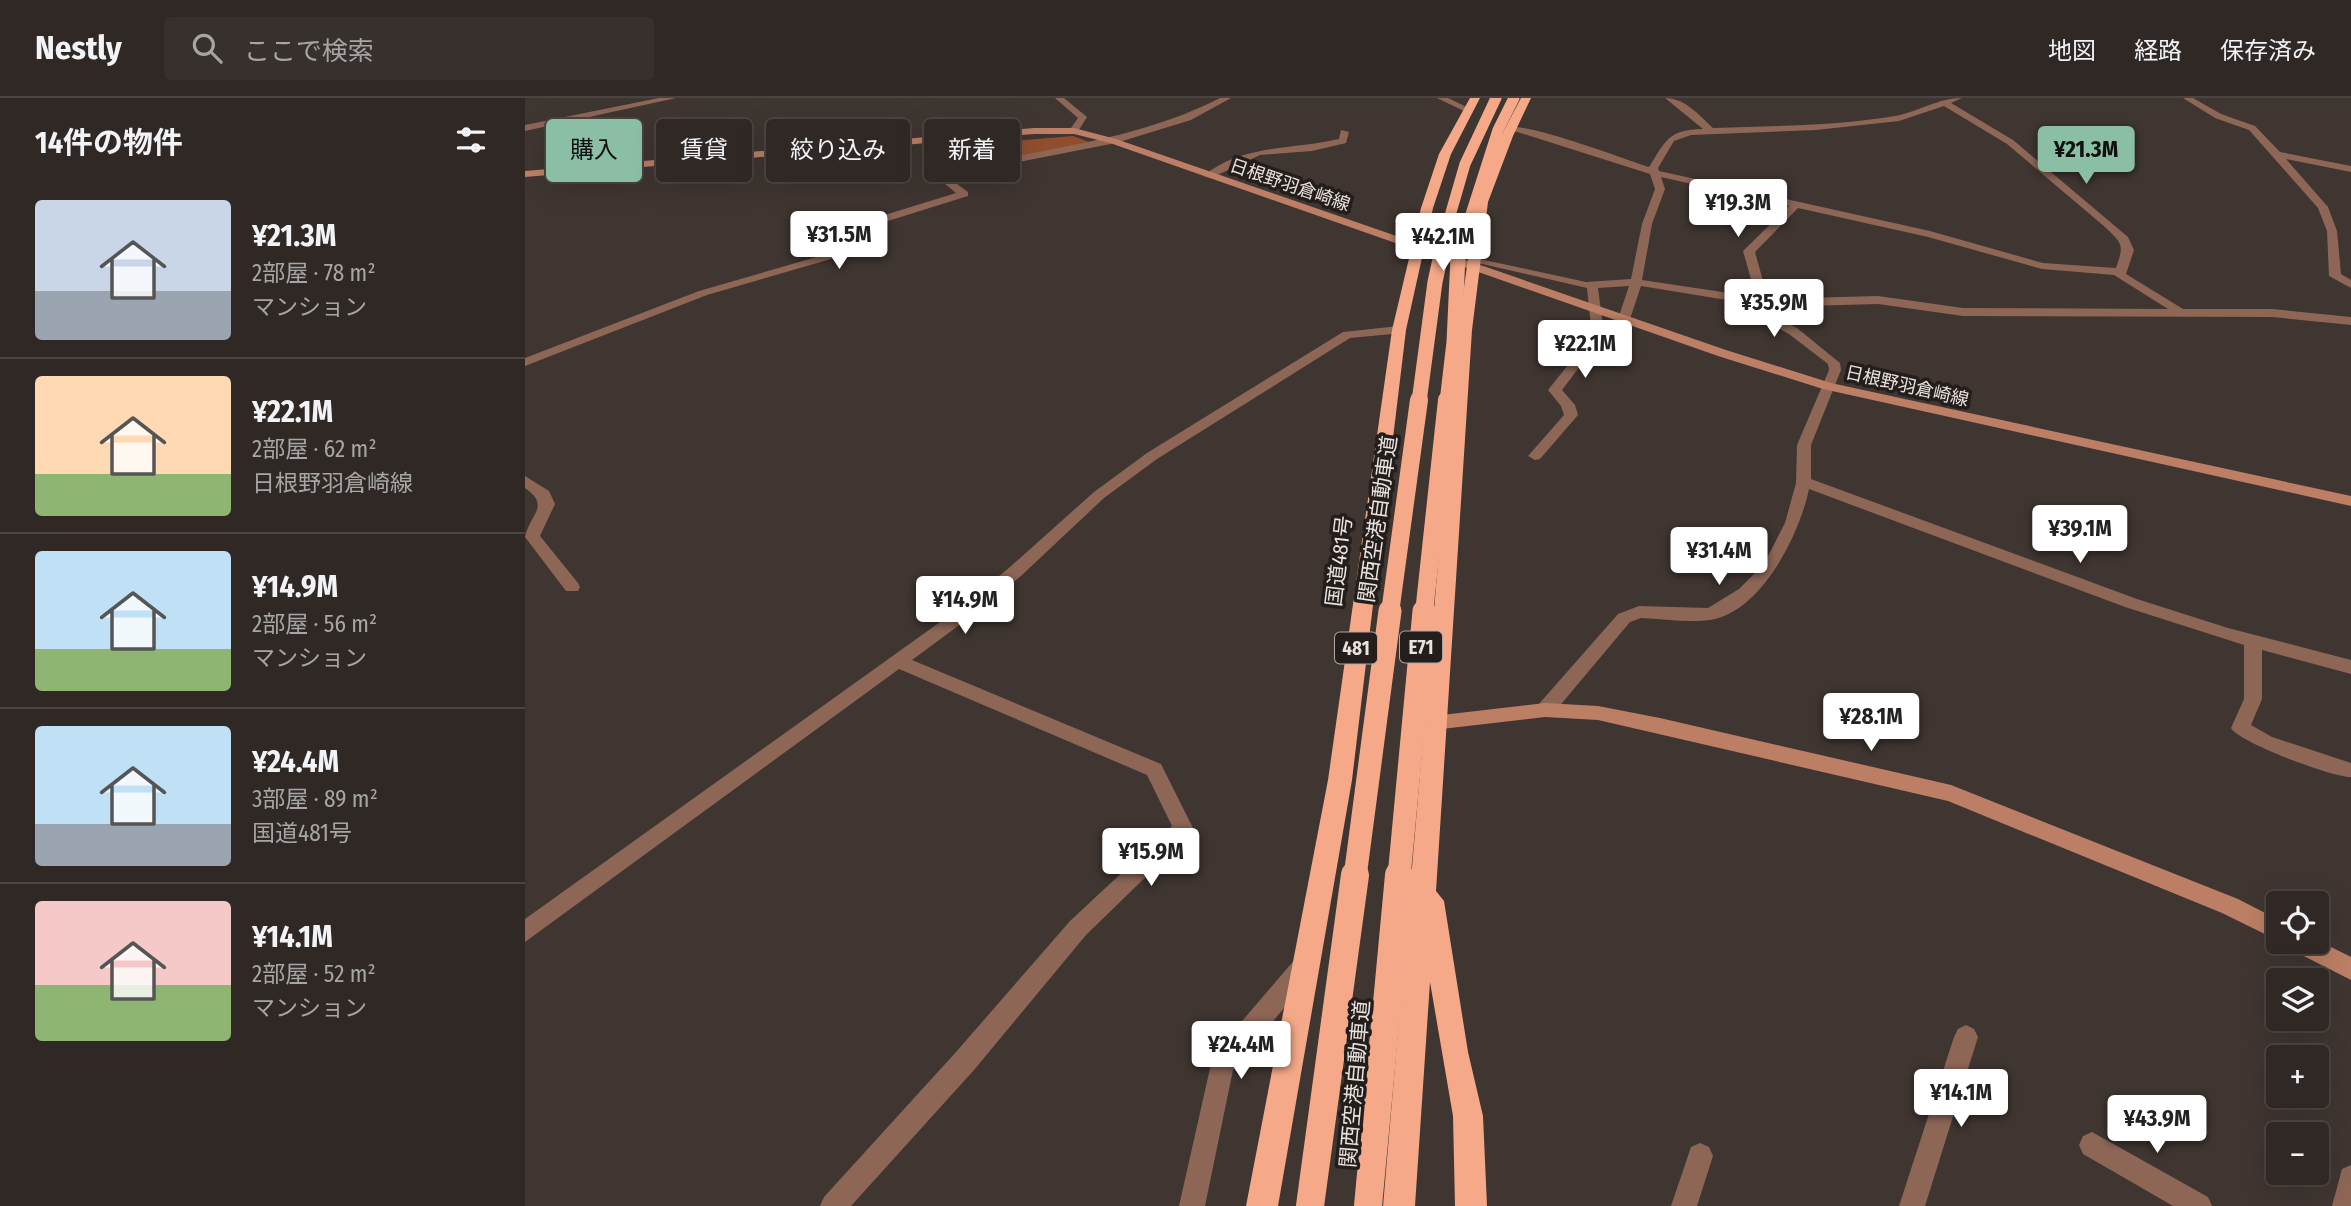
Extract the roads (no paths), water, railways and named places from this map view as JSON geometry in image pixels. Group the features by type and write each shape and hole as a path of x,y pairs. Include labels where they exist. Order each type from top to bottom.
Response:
{"highway":[{"name":"関西空港自動車道","path":"1310,1206 1435,282 1451,202 1478,128 1496,98"},
{"name":"関西空港自動車道","path":"1368,1206 1433,514 1454,342 1458,256 1498,130 1514,98"},
{"path":"1399,1206 1433,723 1464,339 1482,202 1510,128 1526,98"},
{"name":"国道481号","path":"1262,1206 1340,780 1399,330 1427,208 1445,154 1472,104"},
{"path":"1425,864 1454,1052 1468,1116 1471,1206"}],"main road":[{"name":"日根野羽倉崎線","path":"525,174 1034,131 1074,131 1111,140 1208,176 1474,264 1595,309 1828,386 2351,501"},
{"path":"1433,723 1545,710 1598,713 1660,724 1951,793 2230,906 2266,924"},
{"path":"2322,954 2351,969"}],"street":[{"path":"600,98 596,107 600,113"},
{"path":"525,128 672,98"},
{"path":"1059,98 1083,117 1074,131"},
{"path":"525,362 703,293 858,248 865,240 854,234 853,228 964,194 944,179 947,173 1111,140 1188,118 1227,98"},
{"path":"1441,98 1472,104"},
{"path":"1669,98 1682,105 1710,130"},
{"path":"1624,318 1632,301 1647,224 1660,189 1653,167 1671,139 1690,132 1710,130 1816,127 1899,118 1958,98"},
{"path":"2187,98 2218,116 2252,128 2277,154 2323,207 2332,231 2335,276 2351,285"},
{"path":"1945,103 2018,148 2124,239 2128,250 2120,275 2181,312"},
{"path":"1510,128 1531,131 1656,173 1797,203 1857,220 1930,234 2042,266 2122,272"},
{"path":"1208,176 1258,152 1312,148 1343,141 1344,132"},
{"path":"2277,154 2351,169"},
{"path":"1762,302 1762,292 1749,251 1797,203"},
{"path":"1474,264 1592,284 1634,282 1762,302 1878,300 1963,312 2272,313 2351,321"},
{"path":"1535,456 1571,415 1568,405 1555,390 1579,361 1597,326 1592,284"},
{"path":"1545,710 1623,618 1639,612 1710,614 1720,610 1768,571 1779,555 1793,520 1803,481 1803,447 1828,386 1834,363 1793,331 1727,295"},
{"path":"1793,331 1807,311 1823,302"},
{"path":"525,932 967,611 1016,571 1099,495 1153,456 1347,335 1399,330"},
{"path":"525,481 544,494 547,504 532,536 572,587"},
{"path":"1803,481 2119,599 2253,641 2351,667"},
{"path":"2253,641 2253,699 2240,728 2265,742 2348,770"},
{"path":"833,1206 965,1061 1078,928 1183,828 1154,770 897,661"},
{"path":"1192,1206 1222,1064 1305,964"},
{"path":"1912,1206 1966,1037"},
{"path":"2092,1145 2192,1204"},
{"path":"1684,1206 1700,1156"},
{"path":"2345,1206 2351,1178"}]}
